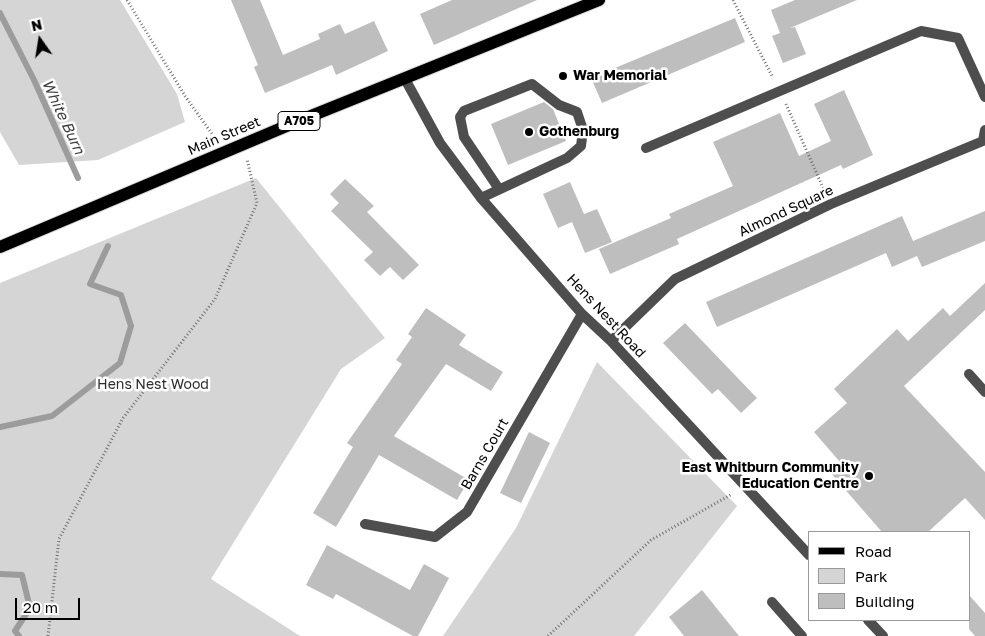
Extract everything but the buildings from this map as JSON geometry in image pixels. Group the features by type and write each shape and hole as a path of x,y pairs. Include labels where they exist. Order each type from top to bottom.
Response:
{"main road":[{"name":"Main Street","path":"0,247 243,144 599,0"}],"street":[{"path":"646,148 921,31 958,38 985,97"},
{"name":"Hens Nest Road","path":"405,79 440,143 481,198 582,314 611,341 808,555"},
{"path":"481,198 567,158 581,146 583,130 577,112 560,105 532,84 464,112 460,117 464,137 499,189"},
{"name":"Almond Square","path":"611,341 675,279 831,204 983,142 985,130"},
{"name":"Barns Court","path":"365,524 435,537 467,512 582,314"},
{"path":"969,374 985,392"},
{"path":"772,602 802,636"},
{"path":"869,621 883,636"}],"path":[{"path":"126,0 184,96 225,152"},
{"path":"734,0 780,91 831,204"},
{"path":"48,636 58,538 123,418 215,299 256,203 243,144"},
{"path":"548,636 651,540 745,486"}],"green space":[{"path":"0,0 120,0 177,94 185,122 98,160 19,165 0,132"},
{"name":"Hens Nest Wood","path":"256,178 385,338 341,369 211,579 300,636 0,636 0,283"},
{"path":"597,362 737,506 634,636 443,636 516,528"}],"waterway":[{"name":"White Burn","path":"0,13 34,80 78,178"},
{"name":"White Burn","path":"0,427 52,416 120,363 131,326 121,295 90,284 108,246"},
{"name":"White Burn","path":"0,574 22,575 30,608 15,631 19,636"}],"place":[{"name":"War Memorial","path":"563,76"},
{"name":"Gothenburg","path":"529,132"},
{"name":"East Whitburn Community Education Centre","path":"869,476"}]}
